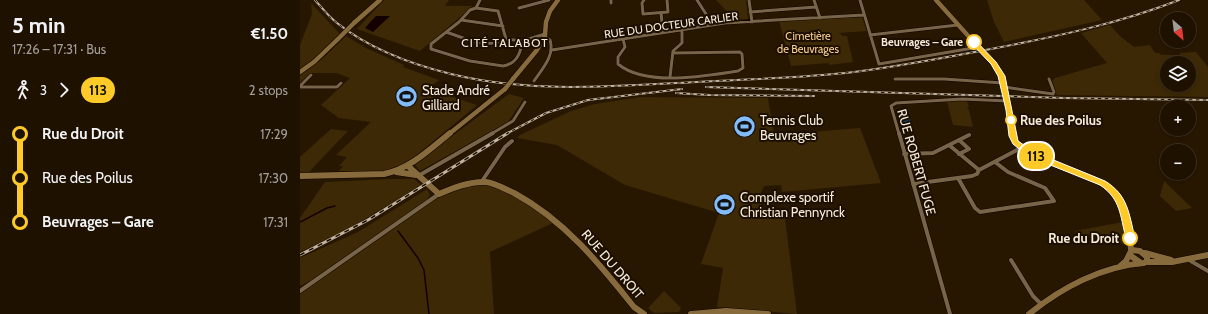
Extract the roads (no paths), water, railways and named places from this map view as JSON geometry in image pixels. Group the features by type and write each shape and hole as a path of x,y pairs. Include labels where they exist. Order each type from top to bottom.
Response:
{"street":[{"path":"476,8 480,0"},
{"path":"518,8 537,1 549,0"},
{"path":"300,176 390,174 408,166 505,89 534,55 544,35 551,9 558,0"},
{"path":"644,0 642,3 643,14 668,12"},
{"path":"667,0 669,16"},
{"path":"697,0 713,25"},
{"path":"749,0 752,22"},
{"path":"814,0 820,18"},
{"path":"860,0 879,64 979,47"},
{"path":"936,0 996,66 1004,85 1008,101 1013,138 1021,148 1034,155 1103,183 1112,189 1121,201 1130,239 1130,252 1125,262 1117,268"},
{"path":"300,72 332,46 379,1"},
{"path":"750,12 816,7"},
{"path":"506,39 498,10 476,8 470,10 461,20 431,44 431,49 501,66 509,65 520,55 522,41"},
{"path":"661,13 663,32"},
{"name":"RUE DU DOCTEUR CARLIER","path":"552,50 713,25 864,15"},
{"path":"461,20 498,27 503,26"},
{"path":"870,34 958,25"},
{"path":"670,77 674,50 682,43 682,29"},
{"path":"446,32 488,44 498,43 506,39 522,41 544,35"},
{"path":"534,81 552,50 550,40 544,35"},
{"path":"623,39 625,47 617,60 620,67 643,77 670,77 737,72 743,67 742,54 740,52 673,53"},
{"path":"300,86 311,75"},
{"path":"895,80 944,79 1004,85 1053,94 1054,92 1049,80"},
{"path":"300,86 337,87 341,83"},
{"name":"RUE ROBERT FUGE","path":"950,314 891,108 893,104 962,99 1008,101"},
{"path":"396,172 418,176 512,122 517,117 524,102"},
{"path":"904,154 931,153 969,135"},
{"path":"959,140 969,149 959,154"},
{"path":"300,291 439,194 482,181 504,147 512,141"},
{"path":"949,145 979,170"},
{"path":"913,184 972,176 977,174 979,170 1021,148"},
{"path":"958,178 975,208 980,212 1054,201 1045,188 1008,172 995,162"},
{"path":"408,166 412,172 439,194"},
{"name":"RUE DU DROIT","path":"482,181 492,183 525,199 553,220 586,248 634,307 644,314"},
{"path":"1130,239 1148,258 1143,263"},
{"path":"1130,252 1141,251 1163,259 1179,261"},
{"path":"1130,252 1134,259 1143,263"},
{"path":"1029,314 1041,304 1074,284 1117,268 1143,263 1164,263 1189,260 1208,255"},
{"path":"1011,260 1033,296 1041,304"},
{"path":"1189,260 1208,271"},
{"path":"691,314 726,311 768,314"}],"waterway":[{"path":"300,222 327,208 335,206"},
{"path":"398,231 418,258 424,270 429,314"}],"railway":[{"path":"315,0 334,21 363,41 406,60 451,74 481,80 512,84 574,87 795,77 872,70 961,55 1066,34 1134,16 1179,0"},
{"path":"706,87 1064,98 1208,100"},
{"path":"506,134 546,113 588,100 682,89"},
{"path":"676,93 709,95 814,96"},
{"path":"300,255 368,220 508,133"}],"place":[{"name":"Beuvrages – Gare","path":"974,42"},
{"name":"Stade André Gilliard","path":"406,97"},
{"name":"Rue des Poilus","path":"1011,120"},
{"name":"Tennis Club Beuvrages","path":"744,127"},
{"name":"Complexe sportif Christian Pennynck","path":"725,204"},
{"name":"Rue du Droit","path":"1130,238"}],"district":[{"name":"CITÉ TALABOT","path":"505,42"}],"park label":[{"name":"Cimetière de Beuvrages","path":"808,42"}]}
